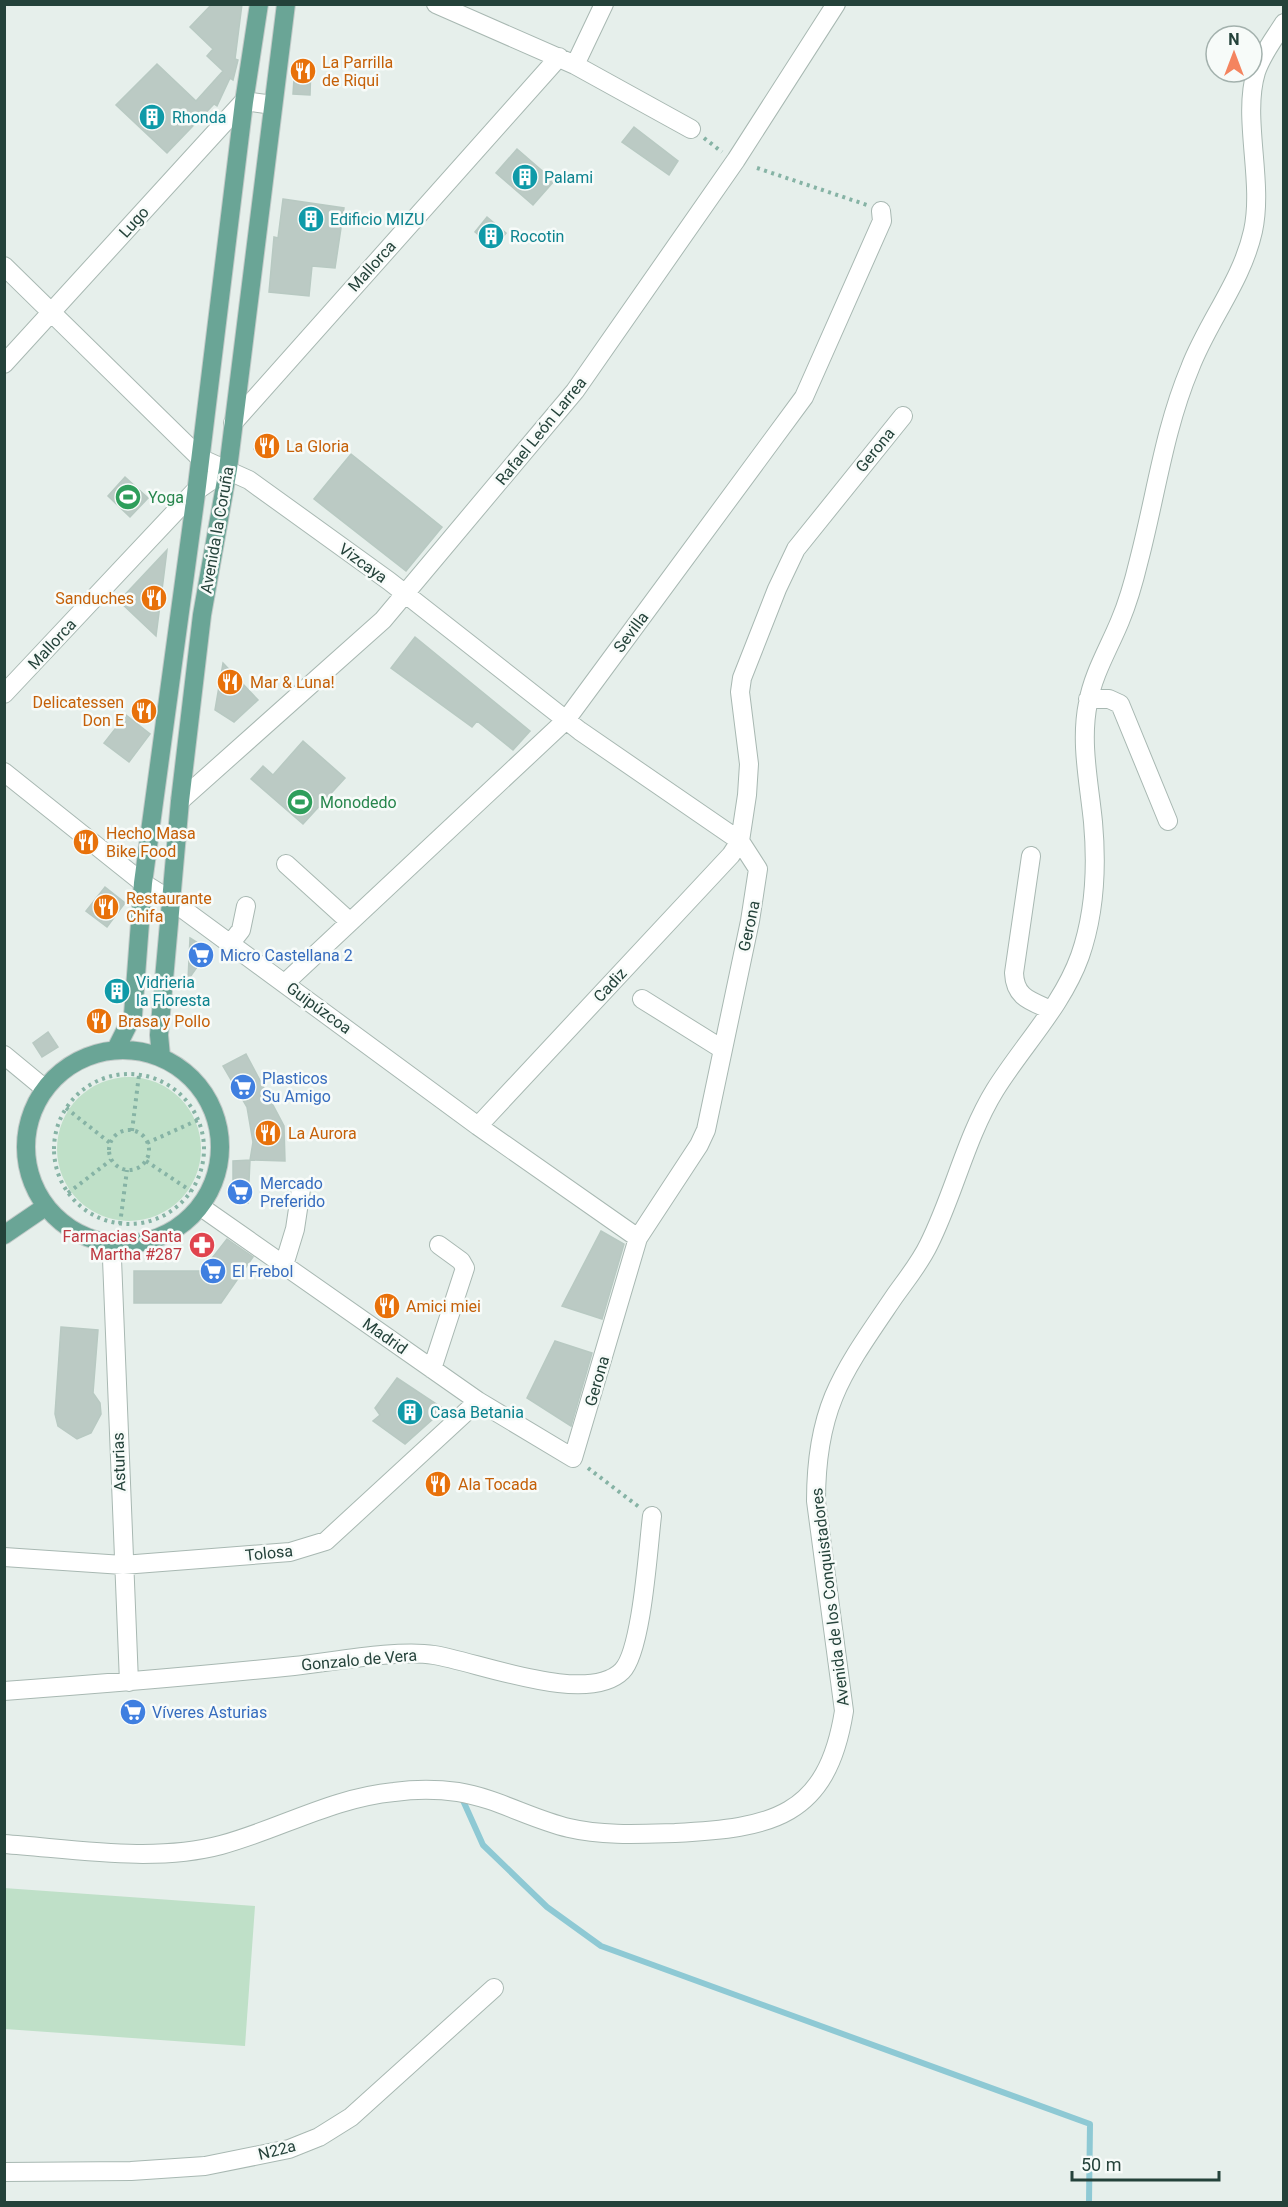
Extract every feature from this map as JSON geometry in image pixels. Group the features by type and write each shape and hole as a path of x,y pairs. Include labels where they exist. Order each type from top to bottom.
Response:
{"main road":[{"name":"Avenida la Coruña","path":"116,1049 133,1015 143,883 197,489 244,101 259,4"},
{"name":"Avenida la Coruña","path":"161,1056 159,1035 180,801 204,604 228,469 286,4"},
{"path":"116,1049 141,1050 161,1056 177,1065 198,1084 213,1106 220,1132 221,1158 217,1175 201,1207 174,1230 164,1235 141,1243 106,1243 82,1235 60,1222 45,1207 29,1176 25,1145 30,1115 44,1088 76,1061 116,1049"},
{"path":"4,1235 45,1207"}],"street":[{"path":"436,4 567,61 691,129"},
{"name":"Mallorca","path":"233,423 567,61 604,4"},
{"name":"Rafael León Larrea","path":"180,801 383,620 575,391 836,4"},
{"name":"Avenida de los Conquistadores","path":"4,1844 181,1853 222,1845 341,1802 393,1792 426,1790 460,1792 568,1828 633,1835 727,1830 763,1824 795,1807 824,1779 839,1745 844,1711 816,1501 816,1469 822,1431 831,1399 847,1367 925,1252 994,1092 1051,1010 1079,959 1088,931 1094,892 1094,834 1084,728 1088,699 1120,620 1139,560 1169,424 1191,363 1244,264 1254,227 1257,173 1253,89 1265,52 1284,23"},
{"path":"244,101 273,105"},
{"name":"Lugo","path":"4,364 244,101"},
{"name":"Sevilla","path":"285,983 566,720 804,397 882,221 881,211"},
{"name":"Vizcaya","path":"4,266 200,458 249,480 406,595 566,720 741,841"},
{"name":"Gerona","path":"573,1458 638,1238 699,1145 711,1115 722,1049 758,883 758,869 755,860 741,841 749,764 741,707 742,678 777,589 796,549 903,416"},
{"name":"Mallorca","path":"4,694 197,489 228,469"},
{"path":"1088,699 1109,699 1120,704 1168,821"},
{"name":"Guipúzcoa","path":"4,772 143,883 172,901 478,1126 638,1238"},
{"name":"Cadiz","path":"478,1126 731,855 741,841"},
{"path":"1031,856 1014,987 1021,995 1051,1010"},
{"path":"286,864 350,922"},
{"path":"230,944 241,930 246,906"},
{"path":"642,999 722,1049"},
{"path":"4,1055 44,1088"},
{"path":"284,1265 295,1229 301,1189"},
{"name":"Madrid","path":"201,1207 478,1401 573,1458"},
{"name":"Asturias","path":"106,1243 112,1259 129,1682"},
{"path":"432,1369 465,1268 461,1261 439,1245"},
{"name":"Tolosa","path":"4,1557 123,1564 290,1551 326,1541 478,1401"},
{"name":"Gonzalo de Vera","path":"4,1691 129,1682 419,1654 561,1685 585,1684 610,1679 622,1671 634,1646 652,1516"},
{"name":"N22a","path":"4,2172 131,2171 205,2166 290,2149 319,2137 351,2117 494,1988"}],"path":[{"path":"691,129 732,155"},
{"path":"757,168 881,211"},
{"path":"132,1131 139,1074"},
{"path":"139,1074 170,1087 182,1096 198,1120 204,1149 202,1164 191,1191 182,1202 158,1218 144,1223 120,1224 87,1212 68,1193 59,1178 53,1149 59,1121 75,1096 100,1080 114,1076 139,1074"},
{"path":"66,1108 110,1143"},
{"path":"147,1143 198,1120"},
{"path":"132,1131 144,1137 147,1143 146,1161 134,1169 127,1170 115,1165 111,1160 110,1143 119,1133 132,1131"},
{"path":"68,1193 111,1160"},
{"path":"146,1161 191,1191"},
{"path":"120,1224 127,1170"},
{"path":"573,1458 652,1516"}],"green space":[{"path":"129,1077 157,1082 180,1098 196,1121 201,1149 196,1177 180,1200 157,1216 129,1221 101,1216 78,1200 62,1177 57,1149 62,1121 78,1098 101,1082"},
{"path":"4,1888 255,1906 245,2046 5,2029"}],"building":[{"path":"212,4 242,4 235,59 238,60 233,80 230,78 217,106 214,104 167,153 116,105 157,64 196,101 223,71 207,56 213,49 190,27"},
{"path":"295,63 311,64 310,95 293,94"},
{"path":"634,127 678,161 669,175 622,142"},
{"name":"Palami","path":"517,149 554,181 533,205 496,173"},
{"path":"283,199 344,208 335,268 312,266 309,296 269,292 274,237 278,238"},
{"name":"Rocotin","path":"487,217 506,233 494,248 475,232"},
{"name":"La Gloria","path":"266,434 279,443 267,459 254,449"},
{"path":"351,454 442,527 406,571 314,499"},
{"name":"Yoga","path":"125,477 148,498 130,517 108,496"},
{"path":"167,550 163,582 156,636 119,601"},
{"path":"415,637 530,731 513,750 477,721 472,727 391,668"},
{"name":"Mar & Luna!","path":"223,663 258,700 234,722 215,710"},
{"path":"126,715 150,734 129,762 104,743"},
{"name":"Monodedo","path":"303,741 345,778 303,824 251,779 263,766 273,775"},
{"name":"Restaurante Chifa","path":"105,887 125,903 107,927 86,911"},
{"path":"190,938 209,950 188,980"},
{"path":"48,1032 58,1047 42,1057 33,1043"},
{"path":"246,1054 284,1126 285,1161 250,1160 253,1142 247,1107 223,1066"},
{"path":"250,1160 248,1203 233,1202 233,1161"},
{"path":"601,1231 624,1244 602,1319 562,1306"},
{"path":"227,1239 253,1257 221,1303 134,1303 134,1271 202,1271"},
{"path":"61,1327 98,1330 93,1393 100,1403 101,1414 91,1433 77,1439 58,1426 55,1414"},
{"path":"555,1341 592,1353 571,1426 527,1398"},
{"name":"Casa Betania","path":"397,1378 444,1409 405,1444 373,1421 380,1415 375,1408"}],"waterway":[{"path":"461,1796 483,1845 547,1907 601,1946 1090,2124 1089,2202"}],"place":[{"name":"La Parrilla de Riqui","path":"303,71"},
{"name":"Rhonda","path":"152,117"},
{"name":"Palami","path":"525,177"},
{"name":"Edificio MIZU","path":"311,219"},
{"name":"Rocotin","path":"491,236"},
{"name":"La Gloria","path":"267,446"},
{"name":"Yoga","path":"128,497"},
{"name":"Sanduches","path":"154,598"},
{"name":"Mar & Luna!","path":"230,682"},
{"name":"Delicatessen Don E","path":"144,711"},
{"name":"Monodedo","path":"300,802"},
{"name":"Hecho Masa Bike Food","path":"86,842"},
{"name":"Restaurante Chifa","path":"106,907"},
{"name":"Micro Castellana 2","path":"201,955"},
{"name":"Vidrieria la Floresta","path":"117,991"},
{"name":"Brasa y Pollo","path":"99,1021"},
{"name":"Plasticos Su Amigo","path":"243,1087"},
{"name":"La Aurora","path":"268,1133"},
{"name":"Mercado Preferido","path":"240,1192"},
{"name":"Farmacias Santa Martha #287","path":"202,1245"},
{"name":"El Frebol","path":"213,1271"},
{"name":"Amici miei","path":"387,1306"},
{"name":"Casa Betania","path":"410,1412"},
{"name":"Ala Tocada","path":"438,1484"},
{"name":"Víveres Asturias","path":"133,1712"}]}
